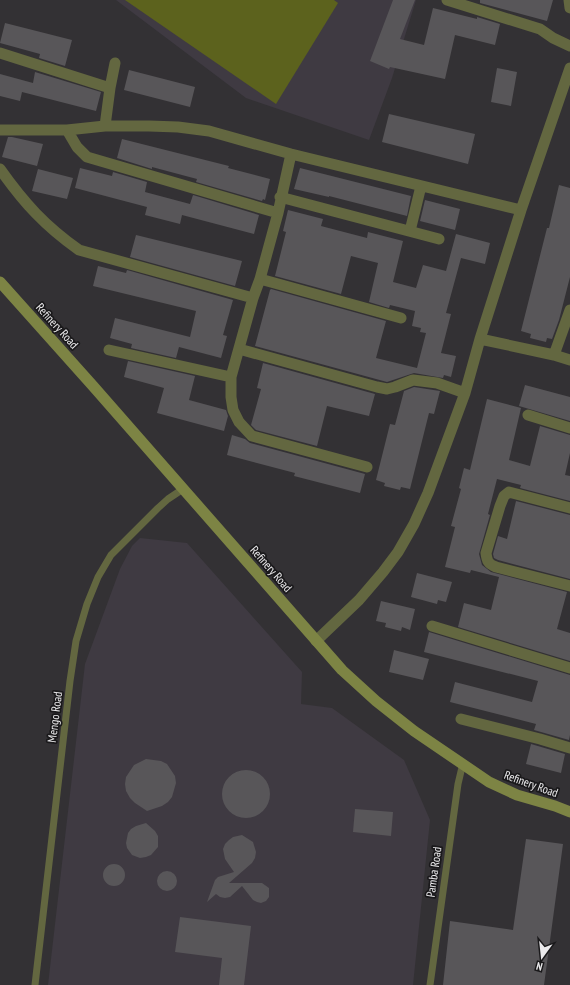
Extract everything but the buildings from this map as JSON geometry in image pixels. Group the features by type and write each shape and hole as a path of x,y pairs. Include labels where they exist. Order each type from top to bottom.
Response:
{"main road":[{"name":"Refinery Road","path":"0,282 342,670 376,701 414,731 489,782 517,795 570,812"}],"street":[{"path":"448,0 466,2 540,29 553,38 570,46"},
{"path":"569,0 570,8"},
{"path":"0,53 110,88"},
{"path":"105,126 110,88 116,63"},
{"path":"316,641 359,600 383,572 398,552 414,524 428,493 465,393 480,339 521,210 570,68"},
{"path":"0,130 67,130 105,126 171,127 210,131 291,154 521,210"},
{"path":"67,130 77,147 87,157 278,213"},
{"path":"291,154 280,197 278,213 231,377 230,397 233,410 238,422 252,436 367,467"},
{"path":"0,169 17,194 35,214 57,234 79,250 253,298"},
{"path":"410,231 421,186"},
{"path":"280,197 439,239"},
{"path":"260,279 401,318"},
{"path":"554,354 570,310"},
{"path":"480,339 554,354 570,360"},
{"path":"239,349 376,387 387,389 413,380 436,383 465,393"},
{"path":"109,350 231,377"},
{"path":"528,415 570,428"},
{"path":"570,508 509,492 504,496 500,506 486,553 486,560 496,567 570,586"},
{"path":"432,626 570,668"},
{"path":"461,719 540,738 570,748"}],"lane":[{"name":"Mengo Road","path":"35,985 70,681 76,641 86,604 98,577 111,555 158,508 183,488"},
{"name":"Pamba Road","path":"430,985 458,784 463,764"}],"shaded area":[{"path":"116,0 416,0 392,78 369,140 246,98"},
{"path":"140,538 187,543 302,672 301,704 332,708 404,760 430,820 413,985 48,985 85,664 120,569 132,546"}],"green space":[{"path":"125,0 334,0 338,3 276,104"}]}
